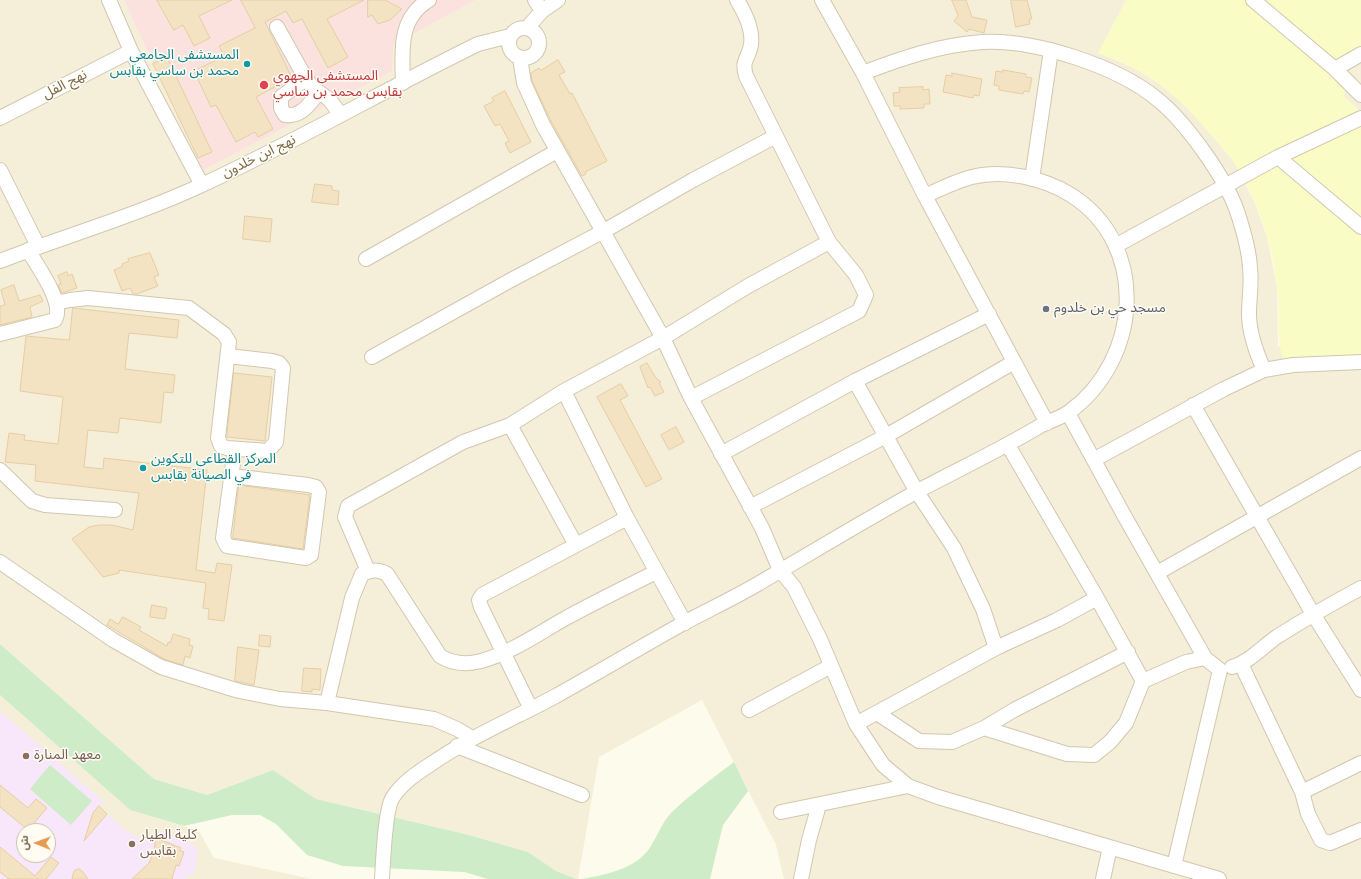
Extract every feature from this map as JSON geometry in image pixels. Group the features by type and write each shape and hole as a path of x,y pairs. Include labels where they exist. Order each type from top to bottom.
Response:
{"street":[{"path":"109,0 131,51 202,185"},
{"path":"403,82 401,46 406,28 417,10 429,0"},
{"path":"527,28 538,6 558,0"},
{"path":"691,398 859,311 866,295 856,275 829,242 746,76 743,65 750,49 750,27 737,0"},
{"path":"822,0 863,73 925,196 1047,423"},
{"path":"1253,0 1335,69 1361,94"},
{"path":"277,27 306,79 319,92 329,99 341,115"},
{"path":"527,28 537,35 539,46 532,56 520,58 511,52 508,42 510,36 517,29 527,28"},
{"name":"نهج ابن خلدون","path":"0,260 94,228 202,185 478,44 510,36"},
{"path":"863,73 932,49 955,45 984,42 1033,46 1051,50 1093,64 1132,82 1158,99 1190,134 1206,155 1226,187 1236,209 1246,243 1251,287 1249,314 1256,354 1264,370"},
{"path":"1032,179 1051,50"},
{"name":"نهج الفل","path":"0,118 131,51"},
{"path":"1335,69 1361,54"},
{"path":"520,58 524,83 531,101 557,151 604,231 663,338 691,398 762,528 780,570 794,587 820,639 856,724 883,765 908,786 981,810 1219,879"},
{"path":"306,79 281,97 281,108 285,115 296,116 303,111 319,92"},
{"path":"1117,245 1226,187 1278,157 1361,118"},
{"path":"372,357 511,280 604,231 693,180 776,136"},
{"path":"366,259 557,151"},
{"path":"1278,157 1361,227"},
{"path":"0,170 56,303 57,315 54,320 0,334"},
{"path":"382,879 385,841 391,799 411,778 457,746 531,709 917,492 1068,412 1092,389 1110,366 1119,345 1126,323 1127,293 1123,265 1117,245 1091,210 1074,196 1063,190 1032,179 994,174 974,176 925,196"},
{"path":"368,571 345,517 348,506 463,442 510,425 564,391 663,338 748,286 829,242"},
{"path":"56,303 88,298 189,308 224,334 230,342 228,356 218,438 221,446 235,449 268,451 276,442 283,368 279,363 272,361 228,356"},
{"path":"721,454 855,381 989,314"},
{"path":"750,507 886,436 1014,362"},
{"path":"1095,459 1193,405 1264,370 1288,366 1361,362"},
{"path":"855,381 917,492 954,548 991,628 996,648"},
{"path":"564,391 627,518 685,623"},
{"path":"1193,405 1313,614 1361,690"},
{"path":"1068,412 1095,459 1125,517 1205,658 1220,670"},
{"path":"510,425 576,545"},
{"path":"1008,445 1098,598 1143,681"},
{"path":"232,476 316,487 319,492 311,555 306,558 227,546 223,538 235,449"},
{"path":"1157,573 1361,458"},
{"path":"0,470 32,501 45,505 115,510"},
{"path":"531,709 481,607 479,600 482,595 627,518"},
{"path":"0,562 113,640 155,664 239,691 293,701 327,703 434,719 472,738"},
{"path":"327,703 352,598 362,574 368,571 379,570 387,574 440,656 450,662 463,664 480,661 504,653 578,611 656,572"},
{"path":"1220,670 1241,664 1276,638 1313,614 1361,588"},
{"path":"856,724 996,648 1057,620 1098,598"},
{"path":"877,713 919,741 952,742 984,728 1014,710 1128,652"},
{"path":"984,728 1067,754 1094,755 1110,742 1126,723 1143,681 1186,662 1205,658"},
{"path":"1241,664 1302,792 1308,814 1321,840 1330,843 1361,830"},
{"path":"749,710 831,666"},
{"path":"1174,866 1220,670"},
{"path":"457,746 582,795"},
{"path":"1302,792 1361,763"},
{"path":"781,812 908,786"},
{"path":"802,879 809,840 819,805"},
{"path":"1103,879 1110,847"}],"shaded area":[{"path":"0,0 1126,0 1099,53 1137,69 1163,86 1189,108 1235,163 1255,203 1267,237 1277,287 1278,346 1361,358 1361,879 784,879 776,845 702,700 599,757 578,879 556,871 528,852 469,835 316,799 273,770 207,795 154,779 0,644"},
{"name":"المستشفى الجهوي بقابس محمد بن ساسي","path":"124,0 475,0 393,45 392,71 203,170"},
{"path":"1361,49 1361,112 1344,97 1348,56"},
{"path":"0,644 154,779 207,795 273,770 316,799 469,835 528,852 556,871 577,879 488,879 464,872 343,866 307,855 276,824 260,815 232,815 184,826 130,810 0,695"},
{"path":"0,695 130,810 199,831 214,858 312,879 0,879"},
{"path":"0,711 103,801 99,807 124,829 146,842 150,836 161,831 186,838 198,850 195,872 186,877 186,879 0,879"},
{"path":"734,762 748,791 723,825 710,879 581,879 619,870 636,862 649,849 665,820 672,812 694,792"},
{"path":"50,765 92,801 71,825 30,789"}],"sand":[{"path":"1126,0 1361,0 1361,49 1348,56 1344,97 1361,113 1361,358 1284,362 1279,342 1278,297 1272,255 1257,208 1235,164 1200,122 1175,97 1147,76 1116,60 1098,53"}],"building":[{"name":"المستشفى الجامعي محمد بن ساسي بقابس","path":"157,0 232,0 199,16 210,38 194,46 183,25 174,30"},
{"path":"241,0 364,0 327,19 348,57 328,68 302,19 293,23 286,11 265,22 292,78 256,97 273,129 258,137 255,132 236,142 216,105 211,107 194,71 224,56 219,46 255,28"},
{"path":"368,0 385,0 402,9 390,20 378,24 372,15 368,17"},
{"path":"952,0 966,0 972,17 987,20 984,33 969,29 967,32 954,21 958,16"},
{"path":"1011,0 1027,0 1032,19 1029,19 1030,24 1016,27"},
{"path":"167,57 212,152 198,158 153,64"},
{"path":"558,60 565,72 559,75 570,94 572,93 607,161 585,172 586,174 582,176 551,121 532,81 531,73 539,68 541,70"},
{"path":"1003,70 1026,74 1026,77 1032,78 1029,92 1024,91 1023,94 999,90 999,86 994,85 996,71 1002,72"},
{"path":"952,73 982,79 979,96 974,95 973,98 943,92 946,75 952,76"},
{"path":"923,87 923,90 929,89 930,104 924,104 924,108 900,109 900,106 894,106 893,93 900,92 899,88"},
{"path":"505,91 531,142 510,153 505,143 509,141 500,124 495,126 484,106 494,101 492,98"},
{"path":"315,184 332,186 332,190 339,191 338,205 312,202"},
{"path":"245,216 272,219 270,242 243,239"},
{"path":"150,253 159,275 154,277 158,286 137,294 133,294 130,288 122,291 114,270 123,266 122,264 129,261 128,259"},
{"path":"67,272 68,276 72,274 77,288 62,293 58,285 61,284 58,276"},
{"path":"14,285 19,301 40,295 43,301 30,307 32,317 0,325 0,306 5,305 1,290"},
{"path":"73,308 179,320 177,338 129,333 125,369 175,375 173,393 164,392 161,423 120,418 118,433 88,430 84,467 103,469 104,458 207,470 196,570 215,573 217,563 232,565 224,621 208,619 209,609 203,608 206,583 119,570 119,573 103,577 72,539 89,527 99,525 112,525 133,530 139,493 35,481 36,465 5,462 9,433 25,435 24,440 58,444 63,397 20,391 26,336 69,340"},
{"path":"647,363 656,378 661,382 659,383 664,392 655,396 650,387 648,388 640,367"},
{"name":"المركز القطاعى للتكوين في الصيانة بقابس","path":"234,373 272,377 265,441 227,437"},
{"path":"621,384 628,396 620,400 662,479 646,487 597,397"},
{"path":"676,427 684,442 669,450 661,435"},
{"path":"239,485 310,495 303,549 233,538"},
{"path":"152,605 167,608 165,619 150,617"},
{"path":"123,617 141,627 139,630 167,646 168,642 170,643 173,634 190,639 189,645 193,646 190,658 185,656 183,665 164,659 107,625 110,619 118,624"},
{"path":"260,635 271,636 270,647 259,646"},
{"path":"238,647 259,650 254,685 235,681"},
{"path":"304,668 321,669 320,690 312,689 312,692 302,691"},
{"path":"0,785 28,808 36,799 47,808 34,823 19,823 0,807"},
{"path":"99,806 107,814 84,841 93,813"},
{"path":"156,838 181,848 179,850 184,852 179,866 176,865 172,879 132,879 149,863 154,852"},
{"path":"0,847 16,860 16,863 19,863 35,876 46,863 56,863 56,861 59,863 46,879 9,879 0,872"},
{"path":"79,869 88,879 72,879 74,871"}],"place":[{"name":"المستشفى الجامعي محمد بن ساسي بقابس","path":"247,64"},
{"name":"المستشفى الجهوي بقابس محمد بن ساسي","path":"264,85"},
{"name":"مسجد حي بن خلدوم","path":"1046,309"},
{"name":"المركز القطاعى للتكوين في الصيانة بقابس","path":"143,468"},
{"name":"معهد المنارة","path":"26,756"},
{"name":"كلية الطيار بقابس","path":"132,844"}]}
